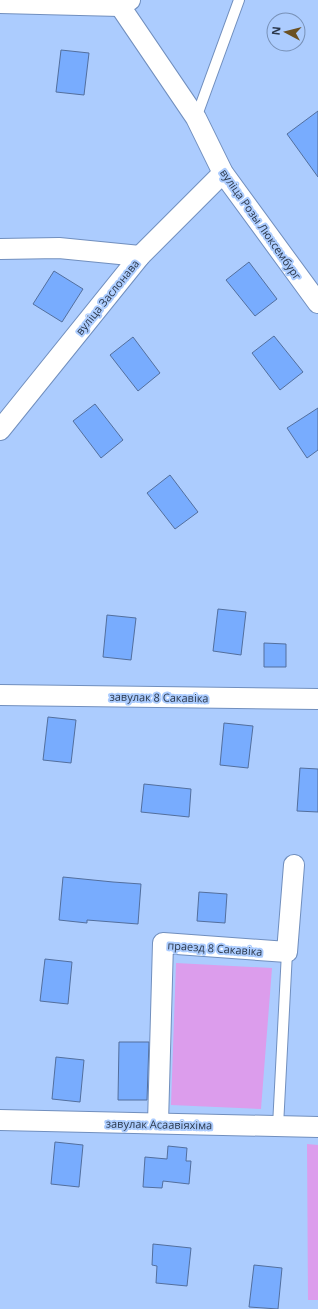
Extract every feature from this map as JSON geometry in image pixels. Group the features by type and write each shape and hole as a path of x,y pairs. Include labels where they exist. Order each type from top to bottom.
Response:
{"street":[{"name":"вуліца Розы Люксембург","path":"123,2 196,118 223,173 318,304"},
{"path":"0,4 123,2"},
{"name":"вуліца Заслонава","path":"0,430 140,256 223,173"},
{"path":"0,249 59,248 140,256"},
{"name":"завулак 8 Сакавіка","path":"0,695 318,699"},
{"path":"286,952 294,865"},
{"name":"праезд 8 Сакавіка","path":"158,1123 163,943 286,952"},
{"name":"завулак Асаавіяхіма","path":"0,1120 318,1127"}],"lane":[{"path":"196,118 239,0"},
{"path":"278,1126 286,952"}],"shaded area":[{"path":"176,963 272,968 261,1109 171,1105"},
{"path":"307,1144 318,1145 318,1300 308,1300"}],"building":[{"path":"61,50 89,53 84,95 56,92"},
{"path":"318,111 318,177 287,134"},
{"path":"249,262 277,299 255,316 226,280"},
{"path":"54,271 83,289 62,322 33,304"},
{"path":"274,336 303,372 280,390 252,353"},
{"path":"133,337 160,373 138,391 110,355"},
{"path":"95,404 123,440 101,458 73,421"},
{"path":"318,408 318,450 307,458 287,428"},
{"path":"170,475 198,512 175,529 147,493"},
{"path":"218,609 246,612 241,655 213,651"},
{"path":"107,615 136,618 131,660 103,657"},
{"path":"264,643 286,644 286,667 264,667"},
{"path":"48,717 76,720 71,763 43,760"},
{"path":"224,723 253,726 248,768 220,765"},
{"path":"300,768 318,769 318,812 297,811"},
{"path":"144,784 191,789 189,817 141,812"},
{"path":"63,877 141,884 138,924 87,920 87,923 59,920"},
{"path":"199,892 227,894 225,923 197,921"},
{"path":"45,959 72,962 68,1004 40,1001"},
{"path":"119,1042 149,1042 147,1100 118,1100"},
{"path":"56,1057 84,1060 80,1102 52,1099"},
{"path":"55,1142 83,1145 79,1187 51,1184"},
{"path":"168,1146 187,1148 186,1161 191,1161 189,1184 163,1181 162,1188 143,1187 145,1157 167,1159"},
{"path":"153,1244 191,1248 187,1286 156,1283 157,1266 152,1265"},
{"path":"254,1265 282,1268 278,1309 249,1307"}]}
